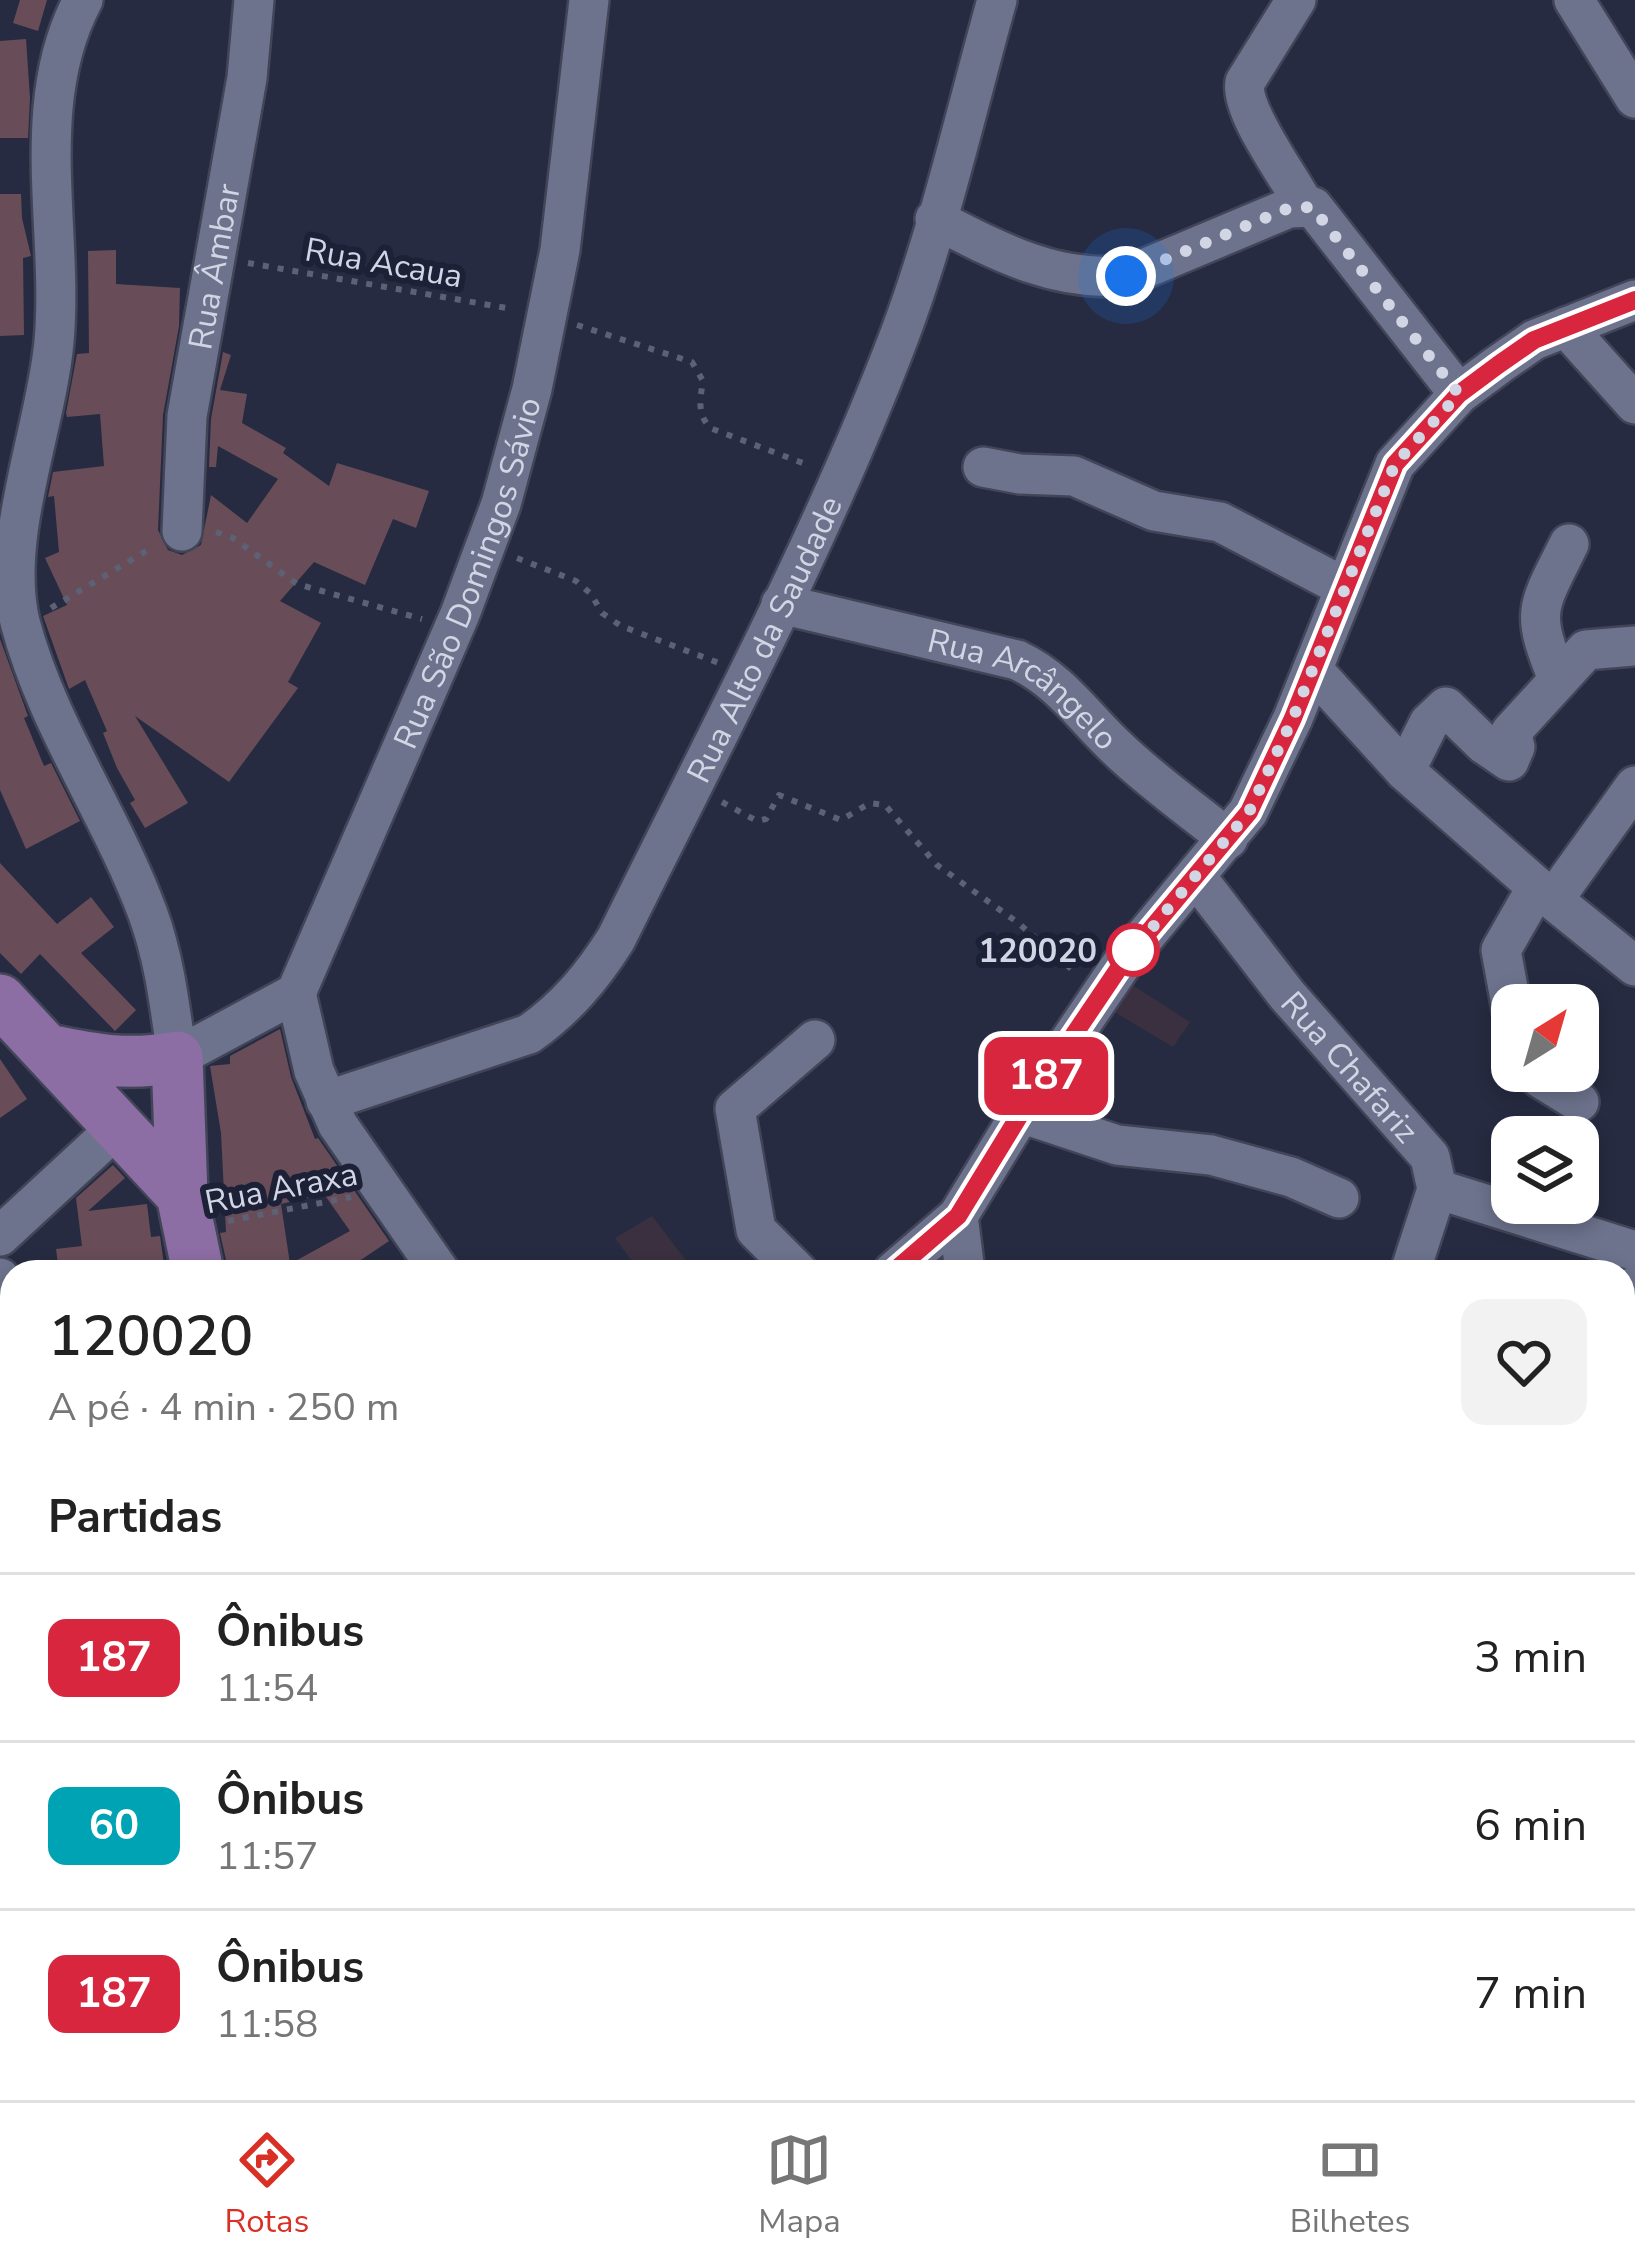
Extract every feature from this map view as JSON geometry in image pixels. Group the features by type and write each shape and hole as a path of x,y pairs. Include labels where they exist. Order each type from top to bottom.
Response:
{"main road":[{"path":"0,1000 119,1126 190,1232"},
{"path":"48,1050 113,1064 177,1057 190,1232"}],"street":[{"path":"83,0 66,32 55,86 54,339 16,553 16,609 37,679 147,914 166,973 177,1057 296,993 326,1101 431,1260"},
{"name":"Rua Âmbar","path":"182,531 188,416 248,78 254,0"},
{"name":"Rua São Domingos Sávio","path":"296,993 454,629 501,504 532,389 560,250 589,0"},
{"name":"Rua Alto da Saudade","path":"326,1101 529,1034 592,978 616,939 781,604 902,330 997,0"},
{"path":"1296,0 1245,82 1248,112 1304,205 1325,219 1459,394"},
{"path":"1574,0 1635,98"},
{"path":"934,219 1018,261 1053,272 1105,278 1126,276 1304,205"},
{"path":"907,1260 958,1216 1101,995 1146,934 1228,839 1265,783 1395,464 1459,394 1534,340 1635,300"},
{"path":"1566,327 1635,404"},
{"path":"982,467 1020,475 1074,476 1154,511 1220,522 1344,587"},
{"path":"1558,679 1543,640 1538,606 1569,544"},
{"name":"Rua Arcângelo","path":"781,604 1035,668 1132,761 1228,839"},
{"path":"1405,771 1429,723 1446,707 1509,761 1515,747 1511,731 1586,650 1635,646"},
{"path":"1312,670 1405,771 1635,967"},
{"path":"1507,984 1501,950 1635,785"},
{"name":"Rua Chafariz","path":"1197,878 1287,995 1430,1157 1437,1189"},
{"path":"786,1260 756,1229 721,1107 815,1040"},
{"path":"1563,1092 1579,1102"},
{"path":"1021,1113 1117,1145 1211,1155 1291,1177 1339,1198"},
{"path":"0,1236 119,1126"},
{"path":"1414,1260 1437,1189 1635,1250"},
{"path":"958,1216 963,1260"}],"path":[{"name":"Rua Acaua","path":"214,257 546,315 692,362 704,381 699,404 701,418 710,428 838,475"},
{"path":"21,626 182,531 210,530 232,538 297,584 454,629"},
{"path":"486,545 576,581 602,613 621,626 746,674"},
{"path":"692,785 758,821 766,819 779,795 841,820 870,803 885,805 937,865 1017,922 1101,995"},
{"name":"Rua Araxa","path":"190,1232 382,1191"}],"shaded area":[{"path":"1126,981 1190,1022 1173,1047 1106,1007"},
{"path":"652,1216 686,1260 631,1260 615,1238"}],"building":[{"path":"20,0 47,0 38,31 13,23"},
{"path":"26,39 28,138 0,138 0,41"},
{"path":"0,194 21,194 31,256 23,258 24,335 0,336"},
{"path":"116,250 116,284 180,288 179,326 163,415 158,530 168,550 182,555 201,545 211,495 247,523 278,479 218,446 216,467 209,467 211,419 223,352 231,355 220,390 247,394 242,423 286,448 283,453 329,486 337,463 429,491 416,528 393,519 365,585 314,562 280,601 321,623 288,682 298,688 229,782 135,716 188,803 145,828 130,803 135,800 117,768 85,680 69,689 43,616 67,605 45,558 59,552 54,496 48,497 53,472 104,466 100,414 67,417 66,413 77,354 89,353 88,251"},
{"path":"0,639 44,766 51,763 80,821 26,849 0,790"},
{"path":"0,863 57,924 91,897 114,927 81,953 136,1010 115,1031 40,954 21,974 0,953"},
{"path":"280,1029 291,1077 315,1139 389,1241 361,1260 297,1260 350,1231 324,1194 281,1204 289,1260 226,1260 220,1233 226,1232 221,1133 210,1066 230,1064 230,1056"},
{"path":"0,1059 27,1099 0,1118"},
{"path":"113,1165 125,1178 88,1211 147,1204 151,1237 160,1236 163,1260 57,1260 56,1249 82,1246 76,1198"}],"bus line":[{"name":"187","path":"907,1260 958,1216 1121,965 1249,812 1293,718 1395,464 1459,394 1534,340 1635,300"}],"place":[{"name":"120020","path":"1133,950"}],"route":[{"path":"1126,276 1289,208 1312,207 1459,394 1395,464 1293,718 1249,812 1121,965 1133,950"}]}
